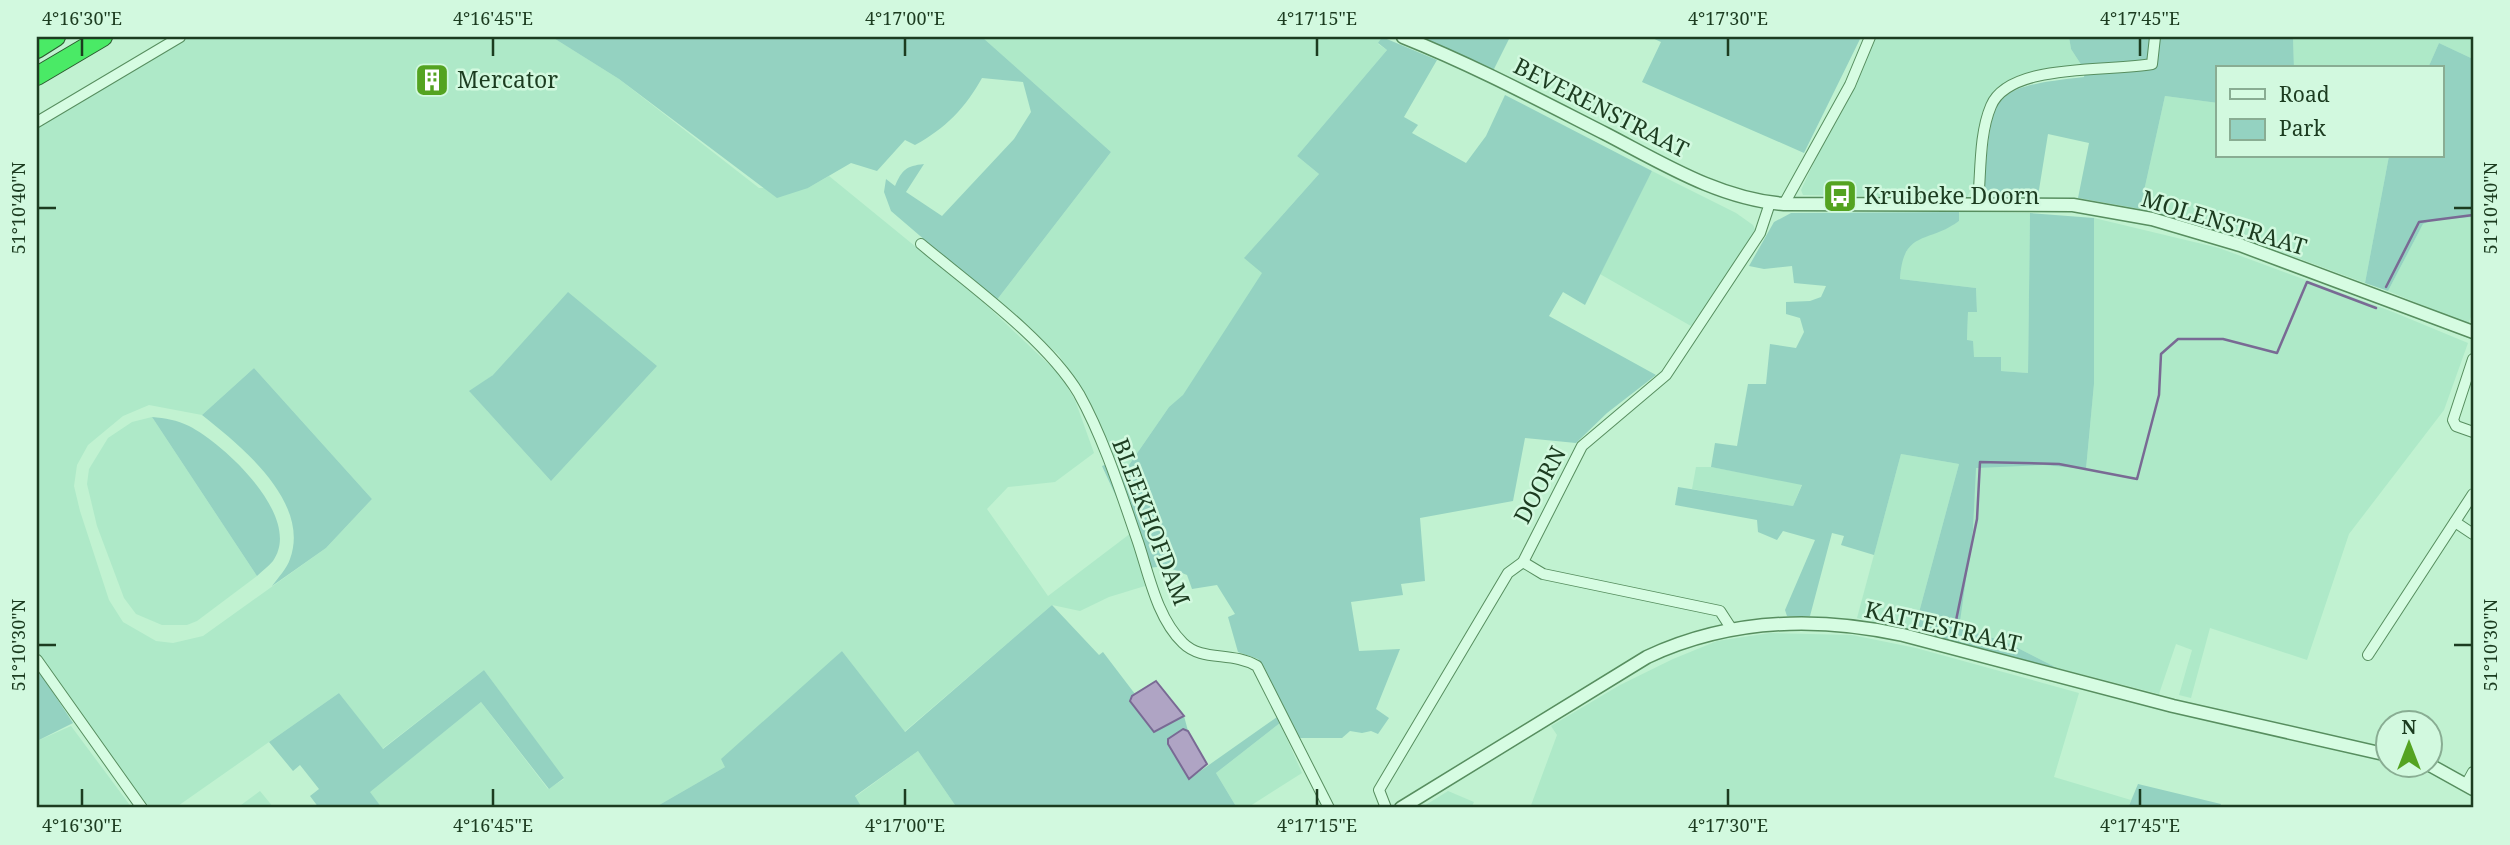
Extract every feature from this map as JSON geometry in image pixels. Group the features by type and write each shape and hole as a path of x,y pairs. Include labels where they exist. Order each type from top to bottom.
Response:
{"highway":[{"path":"37,49 57,37"},
{"path":"37,76 103,37"}],"street":[{"path":"37,122 180,37"},
{"name":"BEVERENSTRAAT","path":"1404,37 1507,83 1714,188 1777,204"},
{"name":"DOORN","path":"1386,808 1379,790 1508,573 1523,562 1581,446 1666,375 1760,233 1850,85 1870,37"},
{"path":"1978,203 1985,126 1991,104 2007,86 2030,76 2152,64 2155,37"},
{"name":"MOLENSTRAAT","path":"1777,204 2073,205 2152,219 2240,245 2473,332"},
{"name":"BLEEKHOFDAM","path":"921,244 1049,356 1078,392 1117,485 1158,603 1176,636 1196,653 1242,657 1257,666 1329,808"},
{"path":"2473,359 2453,420 2456,426 2473,432"},
{"path":"2368,655 2473,494"},
{"path":"2455,522 2473,534"},
{"path":"1523,562 1544,574 1720,611 1731,628"},
{"name":"KATTESTRAAT","path":"1401,808 1629,666 1669,647 1731,628 1786,623 1871,628 2173,706 2374,752"},
{"path":"37,660 142,808"},
{"path":"2444,771 2471,781"}],"green space":[{"path":"187,37 552,37 619,79 759,188 808,188 829,176 981,300 1060,375 1075,400 1094,453 1055,482 1008,487 987,509 1048,596 1131,533 1145,586 1109,597 1080,611 1052,605 904,732 842,651 725,767 654,808 382,808 369,792 481,702 548,789 564,779 484,670 382,749 339,693 175,808 148,808 37,653 37,126","holes":["254,368 372,499 326,548 203,636 173,643 156,641 123,622 109,600 74,486 77,465 88,445 123,416 149,405 202,415","493,375 551,481 470,392"]},
{"path":"552,37 982,37 1111,152 996,301 891,211 884,192 886,179 895,186 905,170 924,164 906,192 942,216 1014,139 1031,112 1023,82 982,78 962,108 945,124 915,145 905,140 877,171 851,163 808,188 777,198 619,79"},
{"path":"982,37 1382,37 1378,44 1387,50 1297,156 1319,174 1245,257 1263,273 1183,396 1169,407 1120,478 1099,425 1059,355 996,301 1111,152"},
{"path":"1382,37 1437,60 1404,117 1418,125 1412,133 1466,163 1486,136 1505,95 1652,171 1585,305 1563,292 1549,316 1656,375 1607,413 1576,443 1525,438 1513,501 1420,518 1425,581 1401,584 1403,595 1351,602 1359,651 1400,649 1376,709 1389,718 1378,734 1371,731 1350,731 1342,738 1298,738 1264,667 1258,659 1238,652 1228,617 1235,614 1217,585 1192,589 1187,575 1165,566 1149,568 1102,466 1113,462 1120,478 1169,407 1183,395 1262,273 1244,258 1319,174 1297,156 1387,50 1378,43"},
{"path":"1419,37 1510,37 1493,71"},
{"path":"1650,37 1861,37 1804,153 1642,82 1661,42"},
{"path":"1873,37 2069,37 2071,49 2082,66 2019,75 1997,88 1988,104 1976,181 1967,197 1803,195 1801,190"},
{"path":"2069,37 2293,37 2294,66 2216,66 2216,103 2165,96 2140,209 2078,198 2089,143 2048,134 2038,196 1987,195 1983,191 1990,135 1993,116 2000,102 2010,93 2027,86 2084,77 2086,66 2082,66 2071,49"},
{"path":"2293,37 2473,37 2473,59 2439,43 2429,66 2294,66"},
{"path":"2439,43 2473,59 2473,217 2433,220 2423,224 2388,291 2365,283 2389,158 2444,158 2444,66 2429,66"},
{"path":"2165,96 2216,103 2216,158 2389,158 2365,283 2222,230 2140,209"},
{"path":"1652,171 1736,213 1753,225 1756,232 1691,326 1600,274"},
{"path":"1959,212 2030,213 2028,373 2001,371 2001,357 1974,358 1967,341 1968,312 1977,312 1976,288 1900,279 1901,261 1913,240 1953,225 1959,221"},
{"path":"1959,212 1959,221 1912,245 1902,263 1900,279 1976,288 1977,312 1968,312 1967,340 1973,341 1974,357 2001,357 2001,371 2028,373 2030,213 2094,218 2094,384 2086,469 2043,465 1976,468 1973,530 1959,628 2006,642 2057,668 2056,670 1914,631 1959,464 1901,454 1874,555 1841,545 1844,536 1832,533 1810,616 1787,616 1785,610 1815,540 1783,531 1777,540 1758,532 1757,520 1675,505 1678,487 1793,506 1802,485 1711,467 1715,443 1737,446 1748,384 1766,384 1770,344 1796,348 1804,332 1800,318 1786,314 1786,302 1810,301 1821,297 1826,286 1794,283 1792,266 1764,269 1749,266 1774,222 1791,213"},
{"path":"2473,217 2473,312 2468,324 2388,291 2423,224 2433,220"},
{"path":"2094,218 2219,248 2393,312 2468,343 2444,410 2349,534 2307,660 2210,628 2191,698 2179,695 2192,650 2176,644 2159,694 2057,668 2006,642 1958,629 1973,530 1975,467 2043,465 2086,469 2094,384"},
{"path":"568,292 657,366 551,481 469,391 493,375"},
{"path":"254,368 372,499 326,548 272,586 290,559 294,538 290,517 281,496 268,477 235,442 202,415"},
{"path":"152,417 257,576 197,621 187,625 162,625 136,614 124,598 97,526 87,484 89,469 108,438 132,422"},
{"path":"152,417 180,422 204,435 239,465 269,503 278,524 280,543 273,561 257,576"},
{"path":"1901,454 1959,464 1914,631 1857,618"},
{"path":"1696,467 1711,467 1802,484 1793,506 1692,489"},
{"path":"1052,605 1099,655 1103,652 1135,694 1132,696 1155,732 1184,716 1188,731 1182,730 1168,739 1189,779 1277,717 1280,723 1216,773 1237,808 957,808 918,751 855,796 862,808 654,808 725,767 721,759 842,651 905,732"},
{"path":"1770,633 1852,635 1916,648 2079,693 2054,777 2131,800 2128,808 1530,808 1557,735 1551,726 1620,685 1673,659 1717,641"},
{"path":"37,668 73,723 37,741"},
{"path":"484,670 564,778 549,789 481,702 370,792 382,808 319,808 310,796 319,789 300,765 293,771 269,742 339,693 383,749"},
{"path":"1280,723 1302,773 1247,808 1237,808 1216,773"},
{"path":"71,726 132,808 37,808 37,741"},
{"path":"918,751 957,808 862,808 855,797"},
{"path":"2138,784 2221,804 2219,808 2128,808"},
{"path":"260,791 274,808 237,808"},
{"path":"1448,791 1474,802 1471,808 1421,808"}],"shaded area":[{"path":"1156,681 1184,716 1154,732 1130,701 1132,696"},
{"path":"1183,729 1188,731 1207,764 1189,779 1168,744 1168,739"}],"waterway":[{"path":"2386,287 2419,222 2473,215"},
{"path":"1954,630 1977,519 1980,462 2059,464 2137,479 2159,395 2161,354 2178,339 2223,339 2277,353 2307,282 2376,308"}],"place":[{"name":"Mercator","path":"432,80"},
{"name":"Kruibeke Doorn","path":"1840,196"}]}
